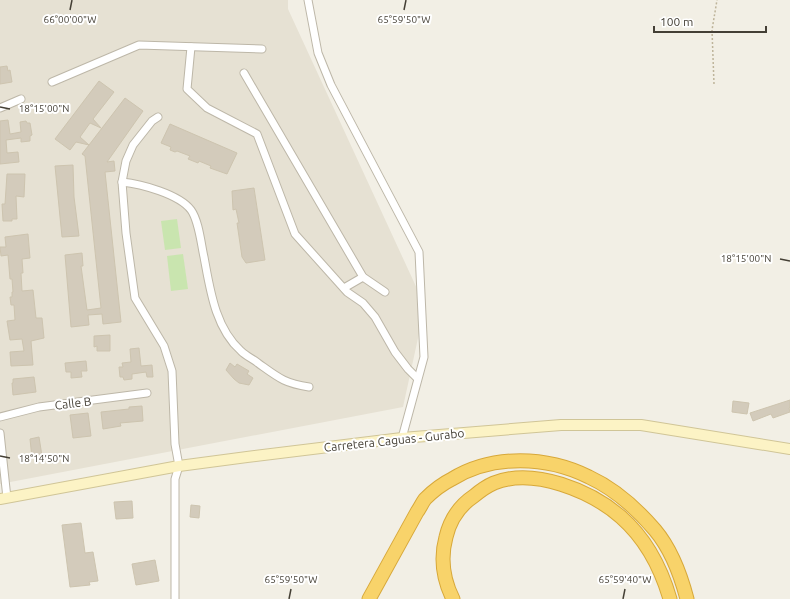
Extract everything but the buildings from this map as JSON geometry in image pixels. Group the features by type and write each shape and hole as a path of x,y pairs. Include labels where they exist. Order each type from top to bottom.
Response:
{"highway":[{"path":"369,599 417,512 425,500 436,489 473,468 494,463 520,461 538,462 577,472 596,480 625,499 640,513 664,544 679,575 687,599"},
{"path":"453,599 445,580 442,556 451,522 467,501 483,489 494,483 515,478 545,480 576,489 592,496 609,507 636,532 653,556 660,569 670,599"}],"main road":[{"name":"Carretera Caguas - Gurabo","path":"3,499 179,466 402,438 560,425 641,425 790,449"}],"street":[{"path":"308,0 318,53 331,85 418,252 424,357 417,378 402,438"},
{"path":"52,82 139,45 262,49"},
{"path":"191,47 187,89 207,108 257,134 294,234 344,288 363,303 375,316 395,352 417,378"},
{"path":"244,73 363,277 385,292"},
{"path":"0,108 21,99"},
{"path":"158,117 152,121 133,145 126,161 122,182 126,233 136,298 164,346 172,371 174,444 179,466 175,479 175,599"},
{"path":"122,182 157,190 180,201 190,209 196,221 211,294 218,315 230,338 242,352 276,376 292,384 309,387"},
{"path":"344,288 363,277"},
{"name":"Calle B","path":"0,417 39,407 147,393"},
{"path":"0,434 3,499"}],"path":[{"path":"714,84 712,30 717,0"}],"shaded area":[{"path":"0,0 288,0 288,9 425,306 403,407 0,484"}],"green space":[{"path":"177,219 181,248 165,250 161,221"},
{"path":"183,254 188,289 171,291 167,256"}]}
